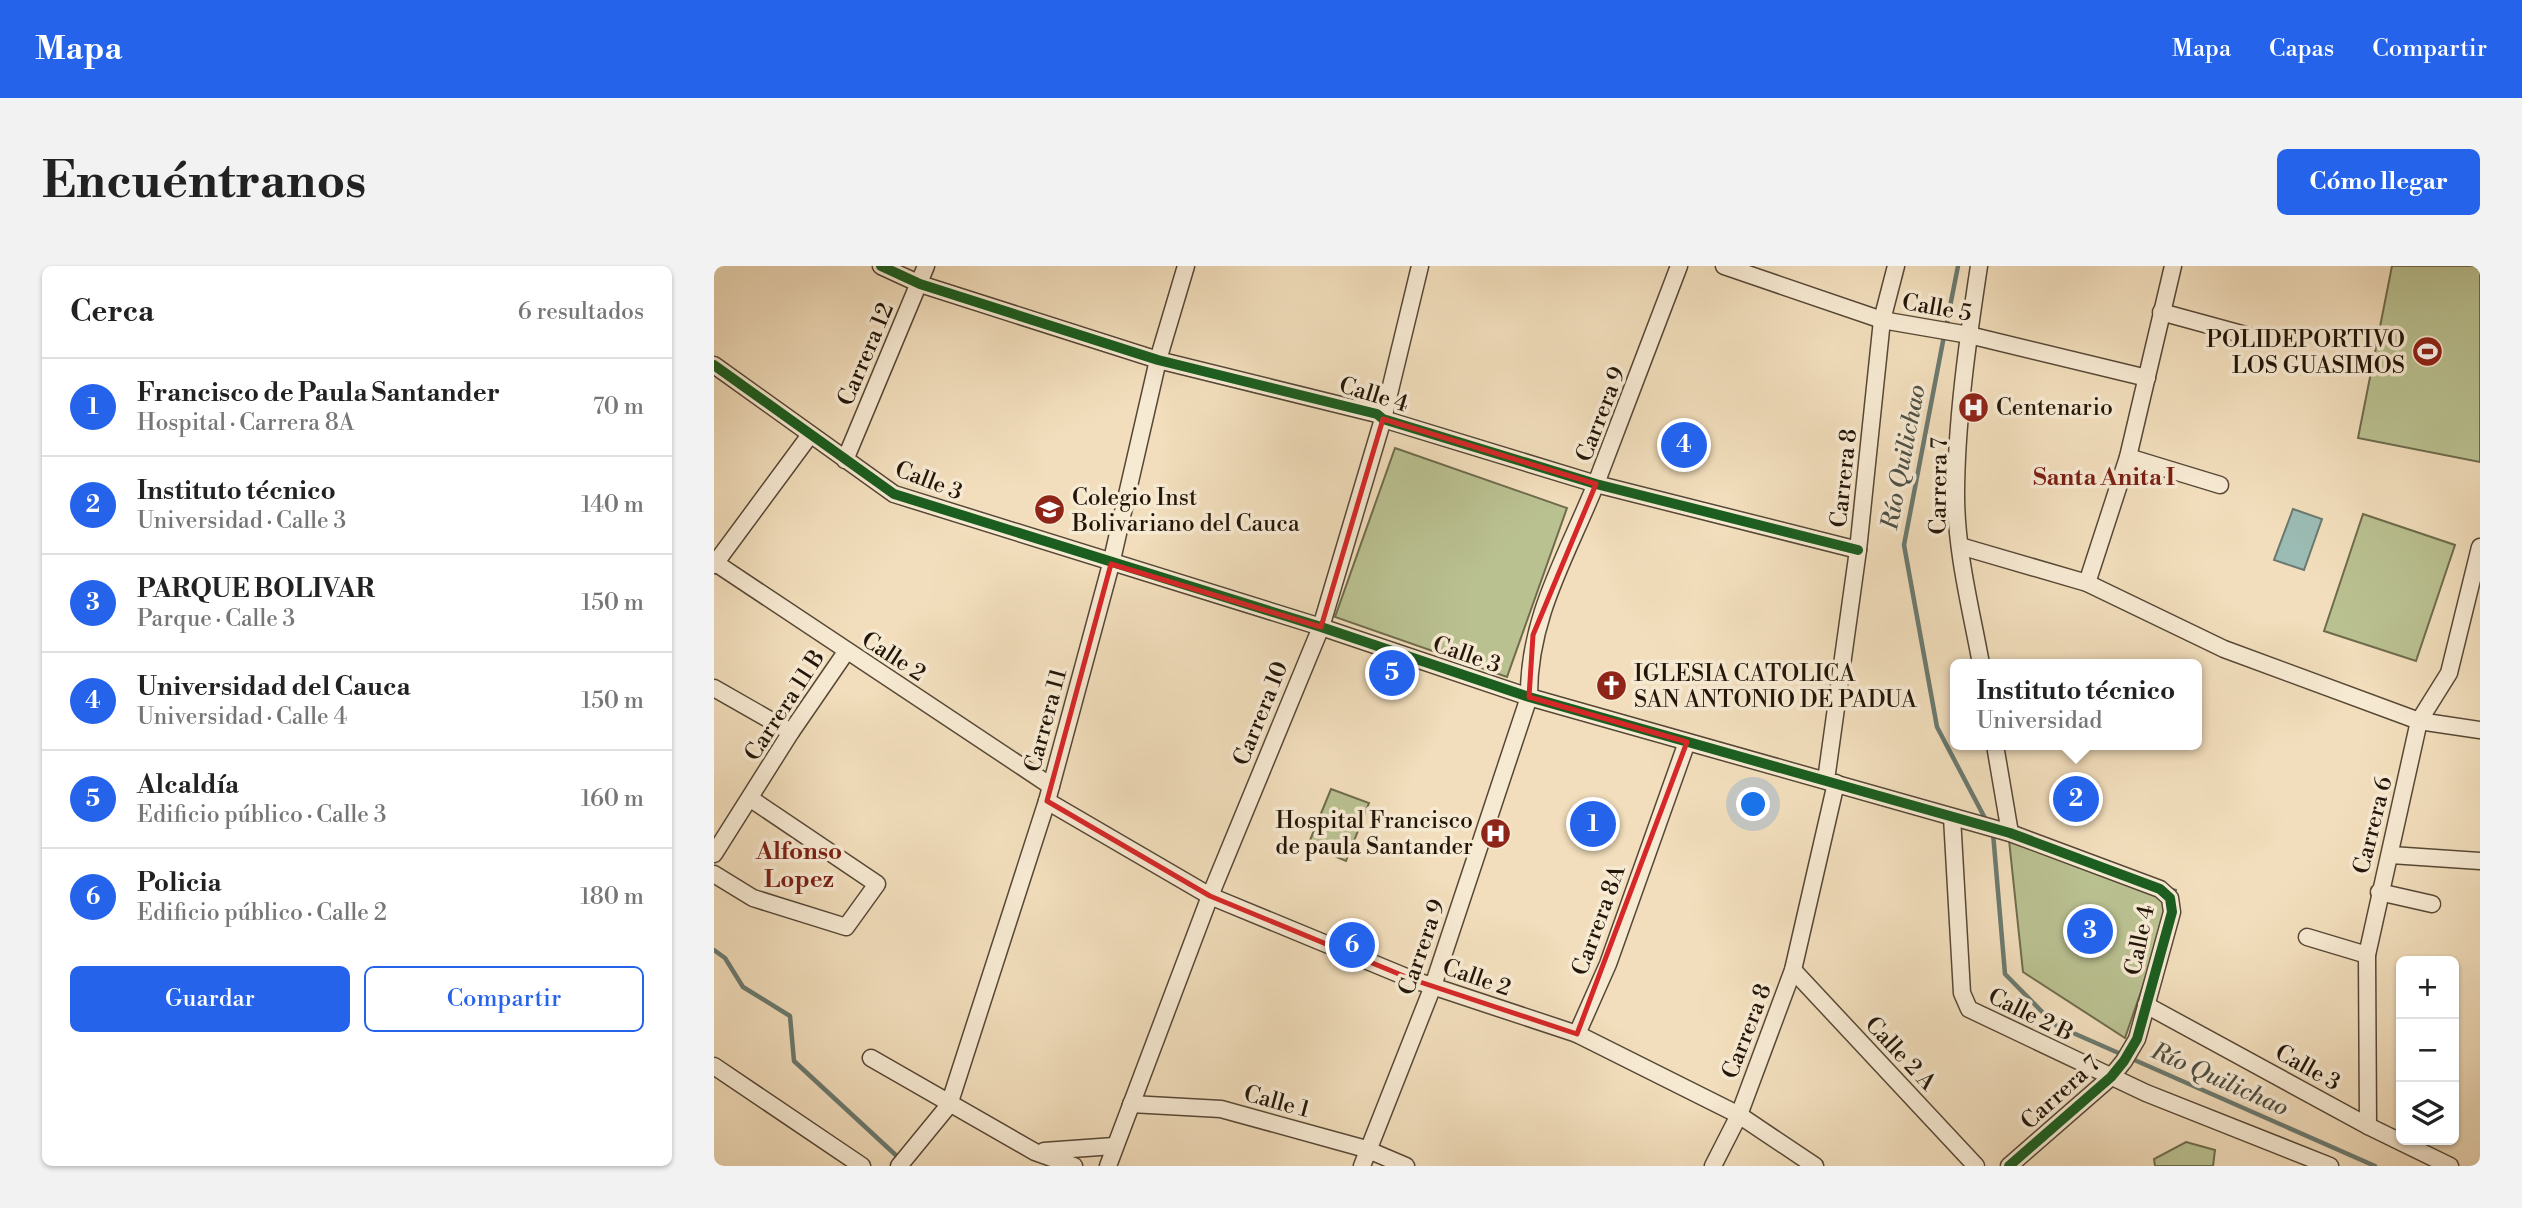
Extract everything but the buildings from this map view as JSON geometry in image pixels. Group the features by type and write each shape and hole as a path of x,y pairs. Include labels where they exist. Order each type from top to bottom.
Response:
{"street":[{"name":"Calle 4","path":"881,266 920,284 1158,360 1377,414 1383,419 1595,484 1858,550"},
{"name":"Carrera 12","path":"845,460 926,266"},
{"name":"Carrera 11","path":"899,1166 949,1105 1049,793 1111,564 1158,360 1186,266"},
{"name":"Carrera 10","path":"1108,1166 1210,896 1321,627 1383,419 1420,266"},
{"name":"Carrera 9","path":"1362,1166 1366,1149 1433,986 1528,697 1528,666 1533,635 1679,266"},
{"name":"Calle 5","path":"1724,266 1887,321 1963,334 2147,377"},
{"name":"Carrera 8","path":"1713,1166 1739,1115 1793,970 1831,782 1858,550 1896,266"},
{"name":"Carrera 7","path":"1979,266 1963,334 1956,494 1960,546 1980,659"},
{"path":"2087,583 2128,457 2173,266"},
{"path":"2161,313 2260,339"},
{"name":"Calle 3","path":"714,365 894,495 1321,627 1528,697 2006,832 2160,889"},
{"path":"714,564 810,435"},
{"path":"2128,457 2220,485"},
{"path":"1960,546 2087,583 2224,649 2419,721 2480,730"},
{"name":"Carrera 6","path":"2368,1126 2367,955 2379,892 2391,855 2419,721 2449,673 2480,547"},
{"name":"Calle 2","path":"714,564 1049,793 1210,896 1433,986 1577,1034 1739,1115 1815,1166"},
{"name":"Carrera 11 B","path":"714,854 791,732 846,652"},
{"path":"714,688 791,732"},
{"name":"Carrera 8A","path":"1577,1034 1608,964 1687,742"},
{"path":"1996,750 2006,832"},
{"path":"714,874 752,898 846,927 877,884 751,799"},
{"name":"Calle 2 B","path":"1958,820 1964,1002 1969,1009 2330,1166"},
{"path":"2391,855 2480,861"},
{"name":"Calle 4","path":"2146,1005 2172,912 2169,898 2160,889"},
{"path":"2379,892 2432,904"},
{"path":"2307,937 2367,955"},
{"name":"Calle 2 A","path":"1793,970 1976,1166"},
{"name":"Carrera 7","path":"2009,1166 2116,1072 2137,1039 2146,1005"},
{"name":"Calle 3","path":"2146,1005 2368,1126 2450,1166"},
{"path":"871,1058 1035,1152 1074,1166"},
{"path":"714,1066 862,1166"},
{"name":"Calle 1","path":"1130,1104 1221,1109 1366,1149 1406,1166"},
{"path":"1035,1152 1114,1146"}],"highlighted area":[{"path":"1383,419 1596,484 1533,635 1529,697 1687,742 1577,1034 1411,979 1210,896 1047,801 1111,564 1321,627"}],"green space":[{"name":"POLIDEPORTIVO LOS GUASIMOS","path":"2392,266 2480,266 2480,462 2358,438"},
{"path":"1395,448 1567,508 1507,677 1335,617"},
{"path":"2363,514 2455,545 2416,661 2324,631"},
{"path":"1331,789 1369,803 1346,861 1308,845"},
{"path":"2009,840 2176,890 2125,1038 2023,972"},
{"path":"2186,1142 2215,1150 2213,1166 2155,1166 2154,1159"}],"water":[{"path":"2293,509 2322,519 2304,570 2274,560"}],"waterway":[{"name":"Río Quilichao","path":"1946,327 1958,266"},
{"name":"Río Quilichao","path":"1944,336 1904,545 1937,727 1987,822"},
{"name":"Río Quilichao","path":"1993,833 2005,974 2055,1025 2375,1166"},
{"path":"714,950 725,958 743,987 790,1016 794,1061 900,1159"}],"cycle path":[{"path":"881,266 920,284 1158,360 1377,414 1383,419 1596,484 1858,550"},
{"path":"714,365 894,494 1321,627 1529,697 2010,833 2160,889 2170,898 2172,912 2137,1039 2111,1077 2009,1166"}],"place":[{"name":"POLIDEPORTIVO LOS GUASIMOS","path":"2428,352"},
{"name":"Centenario","path":"1973,407"},
{"name":"Universidad del Cauca","path":"1684,445"},
{"name":"Colegio Inst Bolivariano del Cauca","path":"1049,510"},
{"name":"Alcaldía","path":"1392,673"},
{"name":"IGLESIA CATOLICA SAN ANTONIO DE PADUA","path":"1611,686"},
{"name":"Instituto técnico","path":"2076,799"},
{"name":"Francisco de Paula Santander","path":"1593,824"},
{"name":"Hospital Francisco de paula Santander","path":"1496,833"},
{"name":"PARQUE BOLIVAR","path":"2090,931"},
{"name":"Policia","path":"1352,945"}],"district":[{"name":"Santa Anita I","path":"2104,477"},
{"name":"Alfonso Lopez","path":"799,865"}]}
